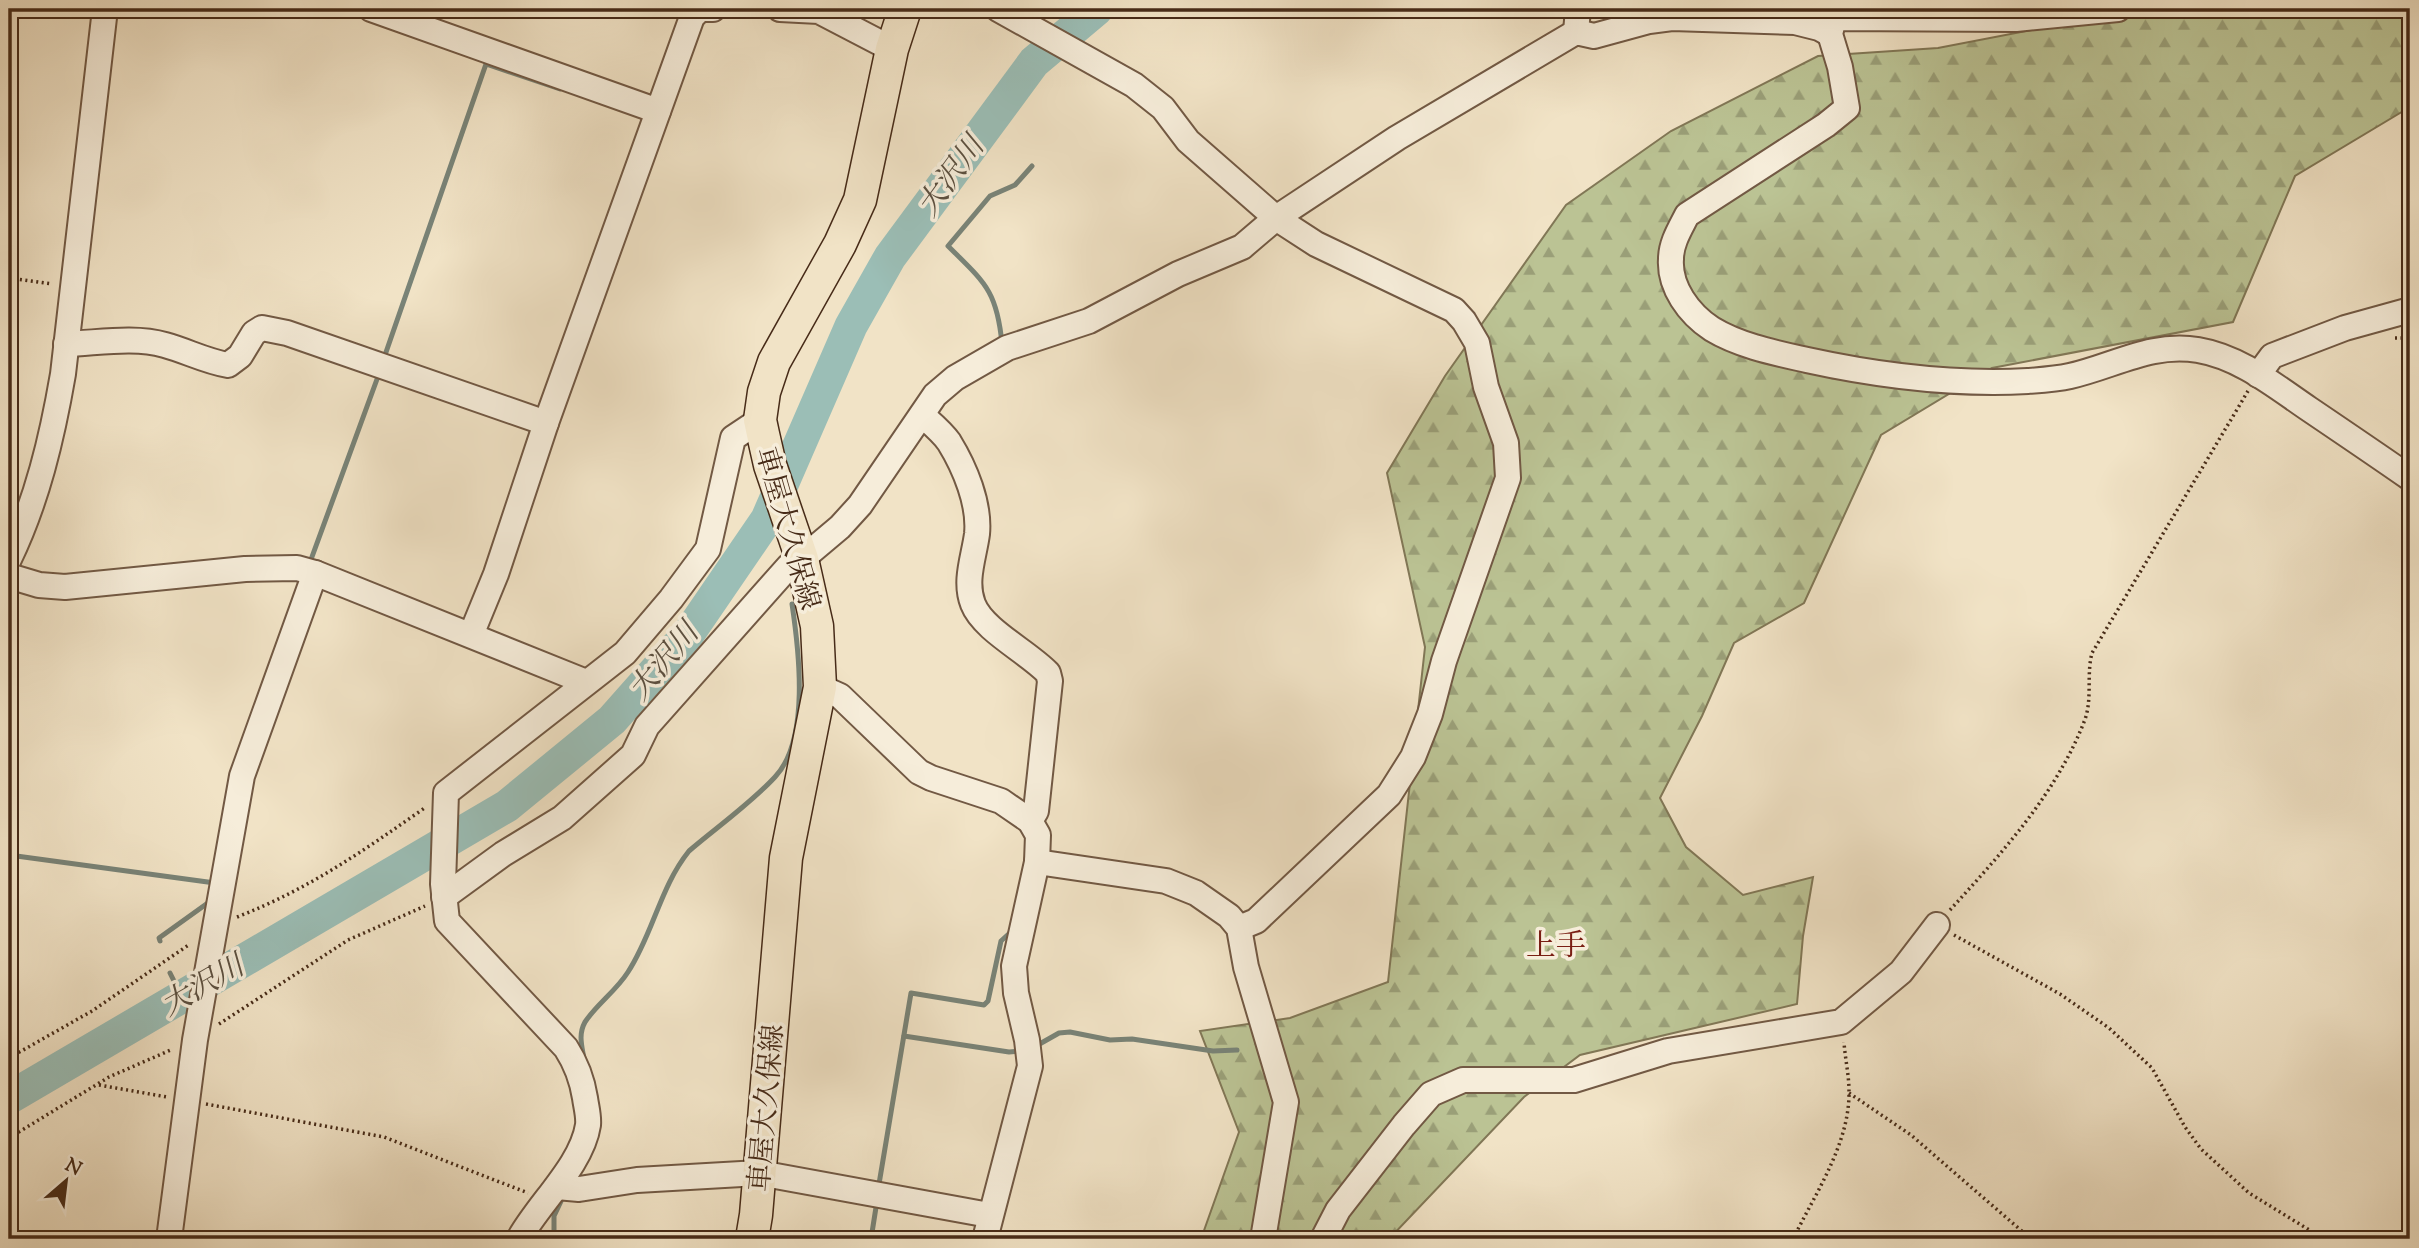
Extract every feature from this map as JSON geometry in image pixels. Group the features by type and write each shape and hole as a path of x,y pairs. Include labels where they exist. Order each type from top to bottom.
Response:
{"main road":[{"name":"車屋大久保線","path":"752,1239 786,858 820,687 817,626 798,550 770,465 762,427 764,392 774,362 840,244 860,200 892,49 905,9"}],"street":[{"path":"9,559 36,492 56,414 105,9"},
{"path":"371,9 652,109"},
{"path":"471,635 496,574 652,109 692,17 700,9 713,9"},
{"path":"780,9 819,11 892,49"},
{"path":"2118,9 2017,19 1834,18 1830,34 1840,67 1847,108 1826,125 1687,215 1675,238 1671,260 1674,282 1686,306 1712,329 1744,343 1784,355 1860,371 1921,379 2027,381 2070,377 2139,353 2175,347 2220,355 2258,374 2410,478"},
{"path":"1020,17 1134,85 1163,108 1188,141 1276,218 1316,244 1454,310 1477,343 1486,387 1506,443 1508,478 1444,661 1430,714 1413,757 1389,795 1256,921 1239,929"},
{"path":"443,890 562,818 633,755 647,726 789,566 798,550 840,527 860,505 935,395 955,378 1007,348 1089,321 1178,274 1242,247 1276,218 1577,18 1594,36 1648,20 1672,18 1795,22 1819,27 1830,34"},
{"path":"2258,374 2272,356 2345,328 2410,310"},
{"path":"66,344 135,341 164,344 208,362 228,365 240,356 254,333 262,328 288,333 546,423"},
{"path":"922,415 948,441 976,507 977,532 968,584 974,606 988,624 1048,673 1050,681 1035,811 1030,821"},
{"path":"519,1239 582,1145 589,1123 582,1078 566,1048 447,921 443,890 446,793 625,653 671,599 708,549 733,438 762,427"},
{"path":"9,576 38,585 65,587 245,569 309,572 586,682"},
{"path":"170,1239 197,1032 245,764 309,572"},
{"path":"551,1194 636,1180 759,1173 987,1227 1030,1066 1016,993 1014,966 1037,862 1038,835 1030,821 1001,801 919,772 840,696 820,687"},
{"path":"1037,862 1166,881 1196,893 1229,916 1239,929 1246,967 1286,1102 1263,1239"},
{"path":"1323,1239 1338,1210 1431,1094 1463,1080 1574,1080 1668,1051 1841,1022 1902,972 1937,925"}],"path":[{"path":"9,278 72,287"},
{"path":"2258,374 2091,653 2088,667 2089,702 2085,720 2059,773 2004,850 1937,925 2060,994 2109,1028 2152,1068 2185,1127 2201,1149 2249,1193 2324,1239"},
{"path":"9,1138 97,1084 197,1032 348,940 443,890"},
{"path":"1793,1239 1833,1160 1843,1129 1849,1093 1841,1022"},
{"path":"97,1084 384,1137 551,1194"},
{"path":"1849,1093 1911,1135 2031,1239"}],"green space":[{"path":"2141,9 2410,9 2410,107 2295,176 2233,322 1992,368 1881,435 1804,603 1734,643 1702,716 1660,798 1686,847 1743,895 1813,877 1803,936 1797,1004 1580,1055 1524,1097 1389,1239 1201,1239 1239,1132 1200,1031 1290,1018 1388,982 1425,647 1387,473 1445,376 1566,205 1671,131 1818,56 1938,48"}],"waterway":[{"name":"大沢川","path":"9,1098 507,806 612,720 689,633 767,519 851,326 890,257 1034,62 1097,9"},
{"path":"384,358 486,64 560,89"},
{"path":"1002,344 997,311 987,288 948,246 990,196 1015,185 1032,166"},
{"path":"309,565 380,371"},
{"path":"584,1059 581,1036 585,1022 618,985 637,957 679,865 689,851 765,787 786,761 798,718 799,694 792,604"},
{"path":"9,855 215,883"},
{"path":"160,941 159,938 212,900"},
{"path":"879,1184 911,993 984,1005 988,1001 1001,941 1013,930"},
{"path":"170,973 182,997"},
{"path":"1036,1046 1059,1033 1070,1032 1110,1040 1132,1039 1213,1051 1237,1050"},
{"path":"904,1036 1009,1052 1021,1051"},
{"path":"554,1239 554,1216 563,1197"},
{"path":"871,1239 877,1201"}],"district":[{"name":"上手","path":"1556,945"}]}
